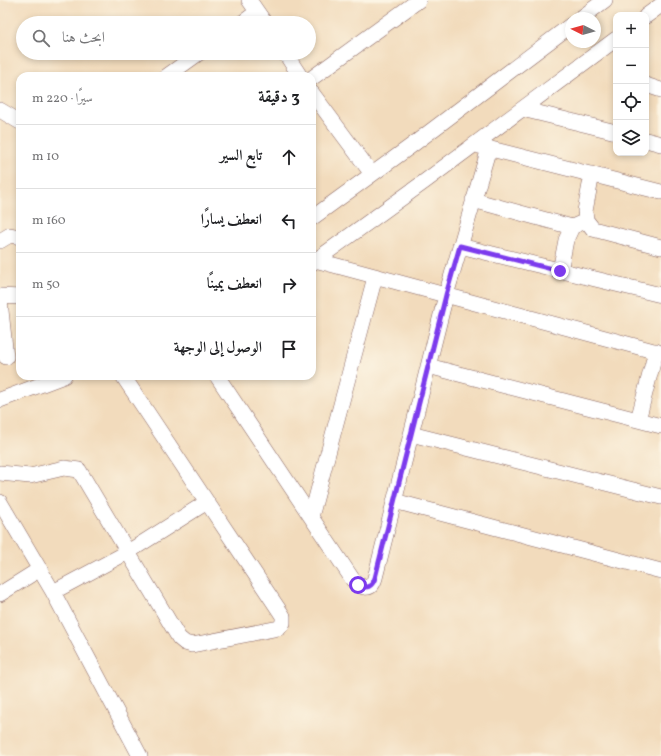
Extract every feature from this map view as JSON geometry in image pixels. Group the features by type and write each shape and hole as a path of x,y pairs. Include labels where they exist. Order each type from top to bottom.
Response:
{"street":[{"path":"316,75 419,0"},
{"path":"589,12 605,0"},
{"path":"649,14 661,5"},
{"path":"316,215 565,29"},
{"path":"316,261 481,146 522,109 613,41"},
{"path":"173,72 189,60"},
{"path":"289,60 297,72"},
{"path":"649,86 661,90"},
{"path":"316,98 372,174"},
{"path":"522,109 613,131"},
{"path":"0,110 16,120"},
{"path":"649,141 661,144"},
{"path":"481,146 661,192"},
{"path":"220,380 353,580 364,588 370,586 373,583 446,295 473,200 481,146"},
{"path":"592,174 585,211 586,220 593,229 661,247"},
{"path":"473,200 572,227"},
{"path":"560,271 566,240 572,227 586,220"},
{"path":"0,241 10,235 16,236"},
{"path":"460,246 661,295"},
{"path":"316,262 375,276 659,352 638,420"},
{"path":"311,516 375,276"},
{"path":"0,296 16,297"},
{"path":"0,301 9,356"},
{"path":"428,366 661,426"},
{"path":"0,400 53,380"},
{"path":"0,473 30,476 64,468 79,470 179,638 185,643 192,645 279,628 283,623 283,616 126,380"},
{"path":"411,434 661,497"},
{"path":"394,501 661,571"},
{"path":"53,592 128,552 207,502"},
{"path":"0,504 53,592 140,756"},
{"path":"0,594 40,570"}],"route":[{"path":"358,585 364,588 370,586 375,578 446,295 460,246 560,271"}]}
